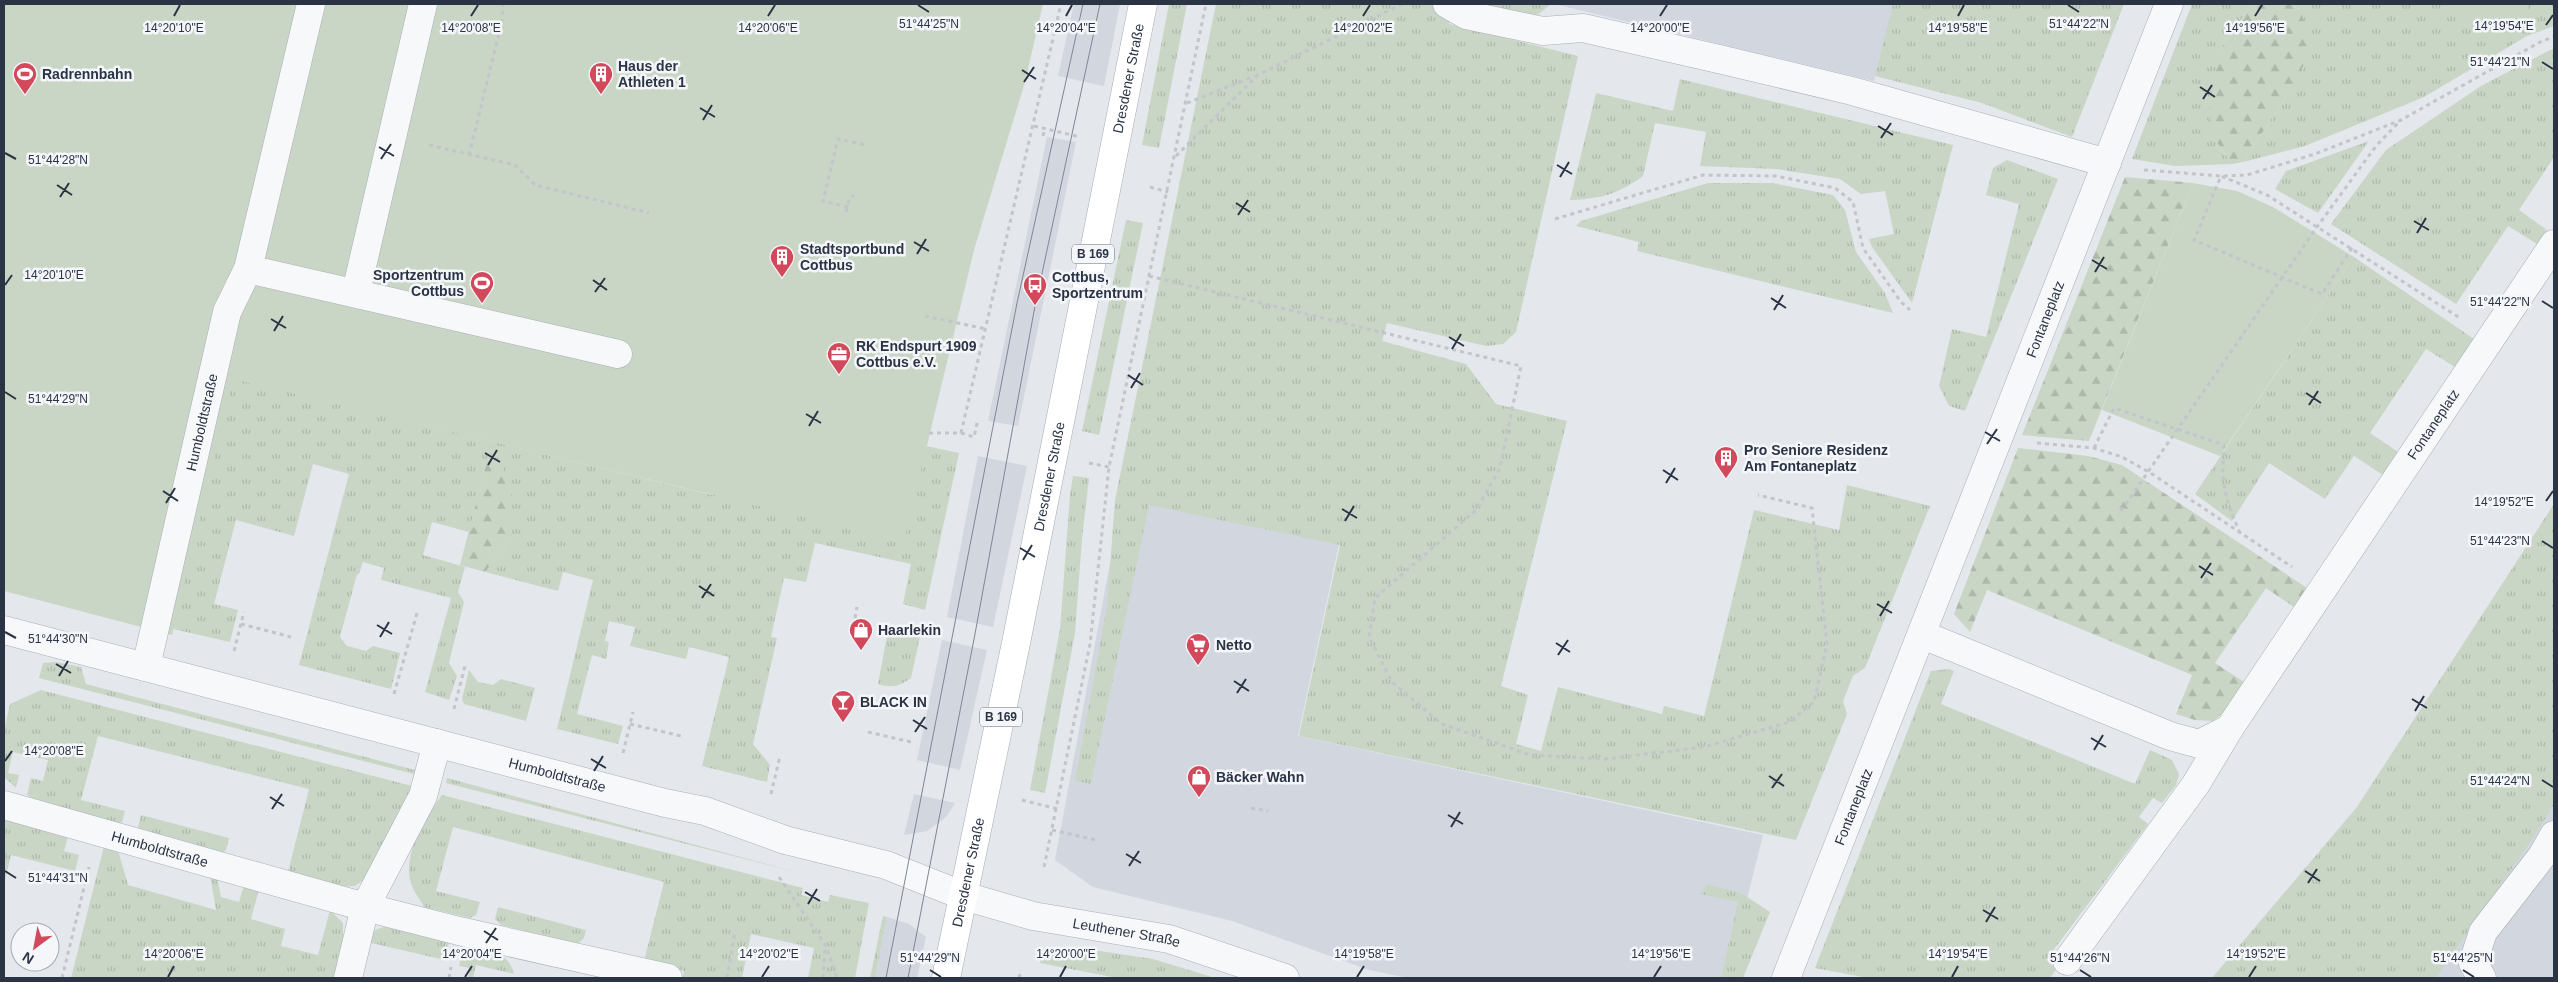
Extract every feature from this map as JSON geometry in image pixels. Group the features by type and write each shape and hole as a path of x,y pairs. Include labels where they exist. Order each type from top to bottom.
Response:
{"main road":[{"name":"Dresdener Straße","path":"946,978 1143,4"}],"street":[{"name":"Humboldtstraße","path":"146,667 228,312 248,270 311,4"},
{"path":"356,292 423,4"},
{"path":"1447,4 1466,15 1543,31 1583,28 1732,62 1852,91 2107,163"},
{"name":"Fontaneplatz","path":"1786,978 1923,635 2169,4"},
{"name":"Fontaneplatz","path":"2067,961 2196,784 2229,729 2554,244"},
{"path":"248,270 356,292 618,354"},
{"name":"Humboldtstraße","path":"4,630 705,811 785,840 886,865 964,896"},
{"name":"Fontaneplatz","path":"1923,635 2170,736 2199,744 2229,729"},
{"path":"348,978 365,907 423,796 437,743"},
{"name":"Humboldtstraße","path":"4,805 459,932 668,978"},
{"path":"2482,978 2473,963 2483,932 2542,856 2554,835"},
{"name":"Leuthener Straße","path":"964,896 1033,916 1168,939 1285,978"}],"path":[{"path":"469,155 502,21 503,4"},
{"path":"961,433 1061,4"},
{"path":"1044,867 1058,809 1090,644 1109,467 1176,156 1206,4"},
{"path":"1186,104 1258,75 1402,4"},
{"path":"2107,163 2160,173 2221,176 2247,175 2315,154 2401,120 2554,37"},
{"path":"1176,156 1258,75"},
{"path":"2121,511 2317,227 2376,146 2401,120"},
{"path":"1034,126 1084,138 1083,144"},
{"path":"1043,136 1045,128"},
{"path":"392,135 515,165 535,186 649,213"},
{"path":"848,207 823,201 838,139 866,145"},
{"path":"1555,219 1703,174 1776,176 1835,188 1853,202 1863,248 1901,302 1910,310"},
{"path":"2221,176 2268,195 2491,338"},
{"path":"2221,176 2194,240 2322,294 2352,248"},
{"path":"1150,187 1168,192"},
{"path":"846,212 854,195"},
{"path":"1149,276 1521,366 1500,468 1476,510 1375,598 1369,637 1392,682 1442,724 1530,754 1605,760 1704,747 1789,722 1814,702 1826,644 1812,508 1758,495"},
{"path":"925,316 986,329"},
{"path":"2094,448 2114,408 2224,444 2222,471 2225,498 2241,533"},
{"path":"929,433 961,433 974,437 978,419"},
{"path":"1999,440 2094,448 2122,457 2149,472 2324,588"},
{"path":"855,618 857,607"},
{"path":"236,644 244,612"},
{"path":"396,685 417,613"},
{"path":"241,624 291,637"},
{"path":"453,713 465,666"},
{"path":"622,756 633,712"},
{"path":"630,724 681,736"},
{"path":"868,732 911,742"},
{"path":"771,794 780,756"},
{"path":"1029,802 1058,809"},
{"path":"1252,808 1268,812"},
{"path":"1052,830 1096,840"},
{"path":"62,978 98,832"},
{"path":"777,875 826,946 837,978"},
{"path":"727,978 735,931"},
{"path":"823,978 826,946"},
{"path":"1019,978 1021,970"}],"shaded area":[{"path":"1074,4 1120,4 1104,86 1058,76"},
{"path":"1554,4 1894,4 1874,81"},
{"path":"1047,137 1076,142 1018,426 988,421"},
{"path":"978,456 1027,466 993,627 947,617"},
{"path":"1125,482 1343,525 1298,736 1763,835 1727,978 1408,978 1369,970 1232,921 1093,887 1055,860"},
{"path":"942,640 987,650 960,770 917,760"},
{"path":"2554,759 2554,978 2409,978"},
{"path":"914,794 955,803 946,817 927,831 904,835"},
{"path":"887,917 909,924 926,937 917,978 875,978"}],"green space":[{"name":"Sportzentrum Cottbus","path":"4,4 1043,4 1025,82 974,250 904,541 233,379 172,635 4,591"},
{"path":"1169,4 1187,4 1159,148 1142,145"},
{"path":"1216,4 1453,4 1449,24 1578,56 1516,332 1503,344 1486,346 1387,323 1382,341 1466,364 1496,404 1567,421 1501,686 1528,695 1516,744 1541,751 1558,687 1662,714 1664,706 1704,716 1754,510 1839,530 1847,485 1930,506 1865,668 1853,676 1843,701 1847,714 1796,840 1299,736 1340,545 1149,505 1091,784 1075,781 1107,607 1115,500"},
{"path":"1475,4 1551,4 1535,17"},
{"path":"1893,4 2124,4 2072,137 1982,103 1875,76"},
{"path":"2192,4 2252,4 2220,49 2216,141 2232,164 2175,166 2132,159"},
{"path":"2252,4 2289,4 2300,9 2313,48 2289,92 2243,162 2232,164 2216,141 2209,111 2220,49"},
{"path":"2289,4 2554,4 2554,26 2527,36 2424,97 2305,146 2243,162 2289,92 2300,9"},
{"path":"2444,4 2530,4 2503,44"},
{"path":"2554,48 2554,157 2519,210 2547,230 2537,244 2508,226 2456,304 2331,224 2386,150 2481,86"},
{"path":"1680,79 1953,145 1912,303 1872,247 1869,239 1894,234 1885,191 1861,194 1840,179 1776,169 1700,166 1706,132 1655,123 1643,176 1617,191 1600,197 1570,200 1596,93 1673,111"},
{"path":"2369,141 2318,213 2275,189 2286,171"},
{"path":"2007,160 2058,179 1965,411 1949,406 1939,386 1952,329 1986,337 2019,204 1986,195 1993,168"},
{"path":"2125,177 2193,183 2089,441 2022,435"},
{"path":"1708,183 1772,183 1833,195 1845,210 1856,252 1885,293 1893,313 1637,251 1639,242 1576,226 1581,221"},
{"path":"2193,183 2237,191 2273,207 2354,257 2220,456 2102,410"},
{"path":"1126,220 1143,223 1099,435 1082,431"},
{"path":"2354,257 2474,339 2455,367 2426,349 2370,433 2398,452 2383,475 2354,456 2325,499 2269,463 2232,521 2195,494"},
{"path":"947,358 926,446 959,453 925,610 903,604 911,564 815,543 806,582 784,578 771,637 777,638 753,744 770,765 767,782 702,766 729,657 689,647 686,659 630,646 635,627 609,621 605,641 609,642 606,659 592,655 577,714 623,726 618,744 557,729 593,580 563,572 558,591 485,572 509,542 492,443 469,532 432,522 423,555 465,567 458,592 464,602 449,663 457,676 449,700 425,692 451,598 381,580 384,568 363,562 359,574 357,574 340,637 347,646 366,651 373,646 400,653 391,689 299,665 349,474 313,464 294,536 236,520 214,604 238,610 230,642 173,629 175,592 228,377 712,495"},
{"path":"492,442 512,491 509,542 485,572 460,565"},
{"path":"2018,448 2088,456 2122,465 2307,588 2294,607 2266,588 2215,663 2244,682 2224,712 2213,721 2195,720 2176,714 2192,675 1987,590 1970,632 1954,614"},
{"path":"1073,476 1089,478 1075,633 1045,793 1030,790 1060,629"},
{"path":"2554,504 2554,804 2533,838 2436,978 2212,978 2357,807"},
{"path":"889,625 921,632 911,678 899,685 887,686 878,684"},
{"path":"56,662 81,667 86,684 415,770 414,774 39,678 43,663"},
{"path":"1949,669 1954,671 1941,704 2135,784 2150,750 2172,760 2179,774 2176,785 2162,803 2153,798 2139,817 2148,824 2046,960 2057,968 2050,978 1868,978 1815,968 1931,671"},
{"path":"469,670 478,682 493,685 501,679 535,688 526,721 464,704 462,699"},
{"path":"41,690 412,786 411,793 368,877 355,886 340,887 288,872 309,789 98,736 81,800 125,811 122,822 118,824 34,799 27,795 31,778 43,781 48,760 13,752 8,773 19,775 16,788 4,777 4,730 10,704"},
{"path":"447,778 800,873 446,783"},
{"path":"442,795 803,888 801,895 828,902 830,895 869,903 855,978 808,978 814,948 751,934 742,978 682,978 684,971 644,961 664,882 453,827 436,891 480,902 476,915 470,918 424,907 411,883 409,872 410,860 417,836"},
{"path":"141,815 229,838 226,850 222,853 142,831 138,827"},
{"path":"4,819 68,837 64,851 79,855 75,871 11,855 4,884"},
{"path":"104,846 118,850 128,885 216,910 210,875 217,877 221,897 239,902 244,885 259,889 251,919 285,929 281,946 318,955 330,910 343,923 343,937 334,978 71,978"},
{"path":"1707,884 1741,893 1770,912 1743,978 1721,978 1738,902 1701,894"},
{"path":"498,907 586,930 584,938 578,944 501,925 495,919"},
{"path":"883,916 887,917 875,978 870,978"},
{"path":"385,927 449,942 445,960 367,942 373,932"},
{"path":"464,945 501,955 507,960 514,974 476,965 473,978 468,978 470,968 459,966"},
{"path":"1040,950 1093,950 1153,959 1215,978 1117,978 1040,963"}],"tram line":[{"path":"886,978 1017,303 1083,4"},
{"path":"908,978 975,634 1035,306 1100,4"}],"place":[{"name":"Radrennbahn","path":"25,95"},
{"name":"Haus der Athleten 1","path":"601,95"},
{"name":"Stadtsportbund Cottbus","path":"782,278"},
{"name":"Sportzentrum Cottbus","path":"482,304"},
{"name":"Cottbus, Sportzentrum","path":"1035,306"},
{"name":"RK Endspurt 1909 Cottbus e.V.","path":"839,375"},
{"name":"Pro Seniore Residenz Am Fontaneplatz","path":"1726,479"},
{"name":"Haarlekin","path":"861,651"},
{"name":"Netto","path":"1198,666"},
{"name":"BLACK IN","path":"843,723"},
{"name":"Bäcker Wahn","path":"1199,798"}]}
